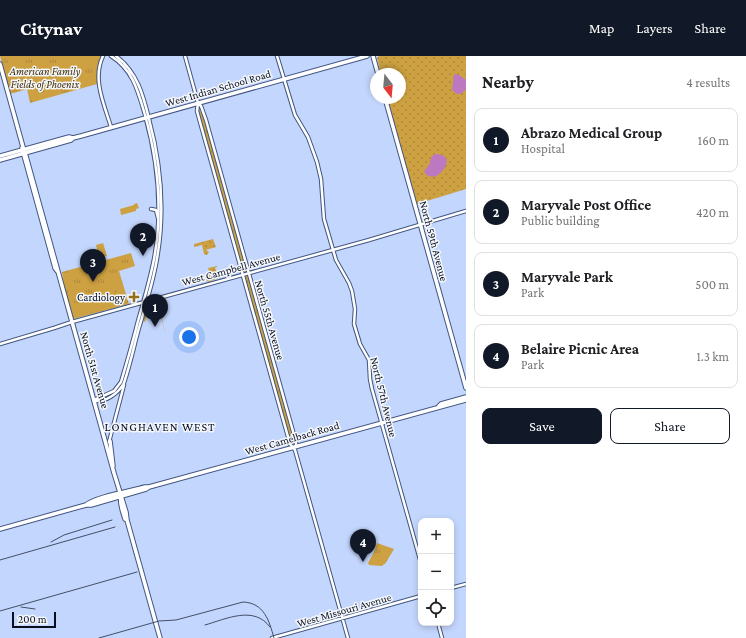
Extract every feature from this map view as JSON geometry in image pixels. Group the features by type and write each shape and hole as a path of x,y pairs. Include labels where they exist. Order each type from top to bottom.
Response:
{"main road":[{"name":"West Indian School Road","path":"0,160 23,151 69,137 74,138 367,56"},
{"path":"373,56 376,68"},
{"name":"North 51st Avenue","path":"0,64 23,151 126,512 160,638"},
{"name":"North 59th Avenue","path":"387,104 466,388"},
{"name":"West Indian School Road","path":"0,156 23,151"},
{"name":"West Camelback Road","path":"0,529 86,505 90,502 294,448 466,397"},
{"name":"West Camelback Road","path":"439,406 442,407 466,400"},
{"path":"110,441 113,469"}],"street":[{"path":"103,56 99,66 98,79 111,127"},
{"path":"106,445 110,441 124,389 124,383 141,310 157,262 161,227 161,188 156,148 147,117 138,89 132,78 124,66 111,56"},
{"path":"94,400 96,398 111,394 119,386 141,322 154,258 159,219 157,173 141,89 127,65 116,56"},
{"name":"North 55th Avenue","path":"185,56 198,103 206,120 249,272 295,438 294,448"},
{"name":"North 57th Avenue","path":"277,56 296,116 308,137 317,162 323,197 323,212 337,263 345,275 352,292 354,324 360,344 369,360 370,379 418,554"},
{"name":"North 55th Avenue","path":"198,103 197,111 200,122 348,638"},
{"path":"151,138 153,139 156,148"},
{"path":"150,208 156,211 159,219"},
{"name":"West Campbell Avenue","path":"0,344 145,301 466,211"},
{"path":"141,310 141,322"},
{"path":"94,400 114,396 124,383"},
{"path":"454,587 466,584"},
{"name":"West Missouri Avenue","path":"272,638 418,597"},
{"path":"439,626 442,638"}],"green space":[{"name":"American Family Fields of Phoenix","path":"0,56 101,56 97,68 97,84 30,103 27,89 10,94"},
{"path":"379,56 466,56 466,189 417,204 389,104 406,104 406,68 380,68 377,58"},
{"path":"82,57 84,60 82,74 85,75 84,83 79,85 66,84 58,77 56,67 57,61 64,58 65,60"},
{"path":"41,60 44,62 50,83 40,89 27,87 20,78 20,66"},
{"path":"198,107 205,120 295,441 294,444 292,444 290,440 201,124"},
{"path":"137,203 139,208 136,209 136,211 121,215 120,209"},
{"path":"213,239 216,247 206,250 209,252 207,255 204,254 202,245 194,247 194,244"},
{"path":"103,243 107,256 99,258 96,245"},
{"path":"131,253 135,266 119,271 129,304 73,319 65,293 62,272"},
{"path":"217,266 215,268 217,273 220,273 221,277 208,282 204,276 210,274 208,268"},
{"path":"114,281 115,286 112,297 106,302 97,305 93,286"},
{"path":"88,297 93,312 82,315 79,300"},
{"path":"156,300 166,335 158,308 148,311 145,322 143,321 149,302"},
{"path":"377,543 394,549 385,564 382,566 369,565 368,563"}],"shaded area":[{"path":"454,74 459,75 466,80 466,89 461,94 457,94 452,90"},
{"path":"436,154 445,157 447,162 446,166 438,175 426,175 424,171 429,165 432,156"}],"railway":[{"path":"51,542 64,535 112,520"},
{"path":"0,560 115,527"},
{"path":"0,611 137,572"},
{"path":"99,638 159,621 176,620 243,602 250,603 261,609 268,619 274,638"},
{"path":"21,607 35,609"},
{"path":"205,625 231,617 248,615 263,620 270,627"}],"place":[{"name":"Maryvale Post Office","path":"143,256"},
{"name":"Maryvale Park","path":"93,282"},
{"name":"Cardiology","path":"134,297"},
{"name":"Abrazo Medical Group","path":"155,327"},
{"name":"Belaire Picnic Area","path":"363,562"}],"district":[{"name":"LONGHAVEN WEST","path":"160,427"}]}
